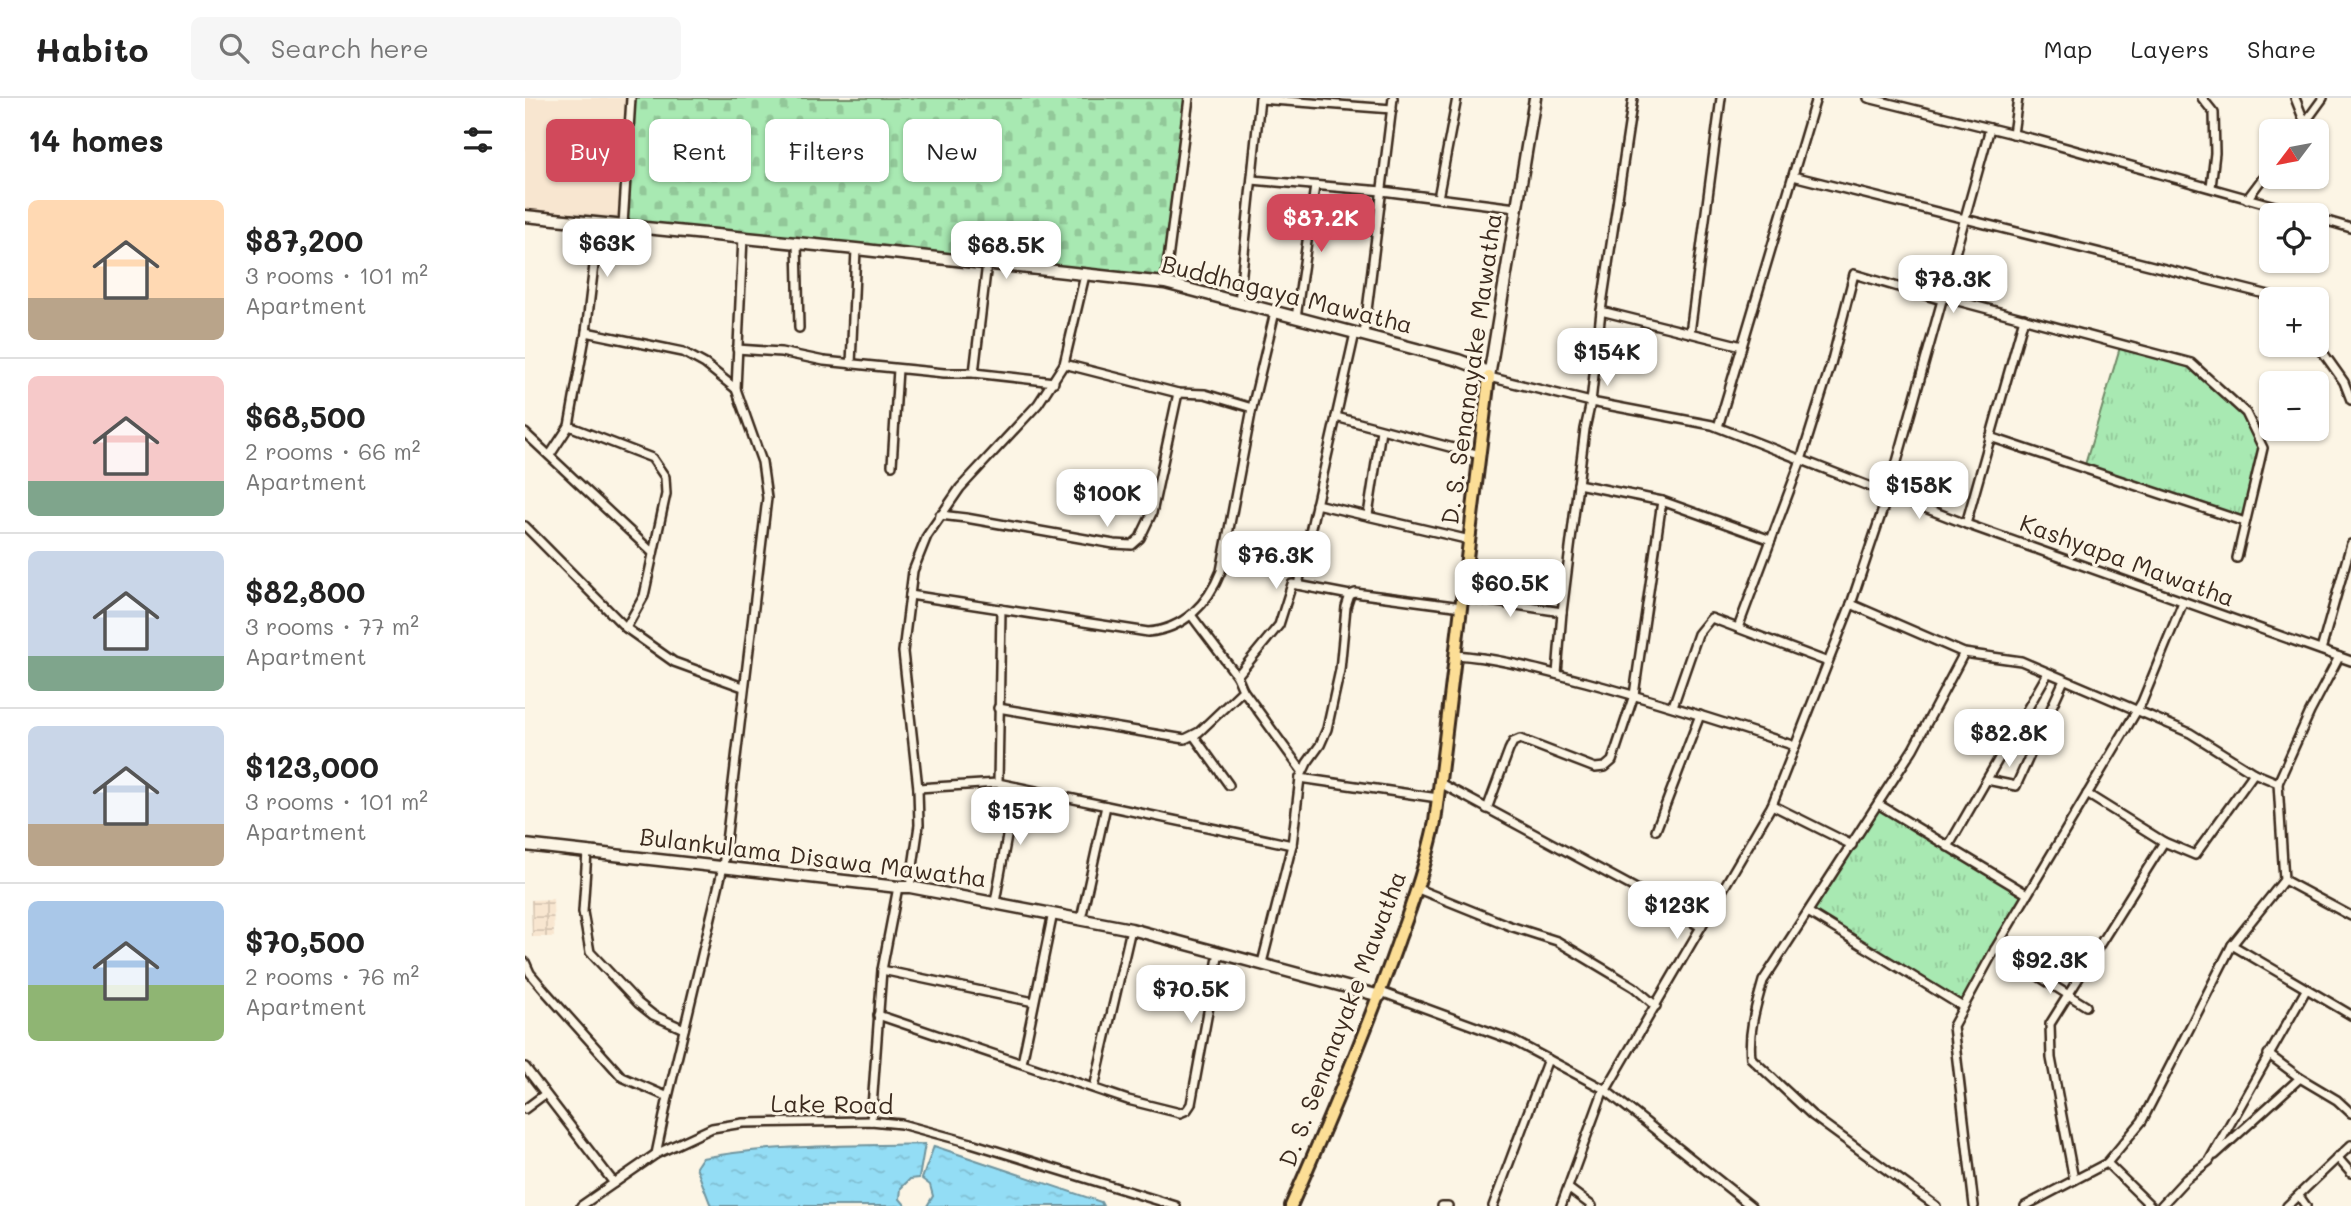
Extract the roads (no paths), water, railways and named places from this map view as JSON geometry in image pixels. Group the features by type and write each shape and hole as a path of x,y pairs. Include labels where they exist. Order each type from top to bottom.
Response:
{"main road":[{"name":"D. S. Senanayake Mawatha","path":"1291,1206 1380,994 1418,889 1429,848 1440,783 1489,377 1535,98"},
{"name":"Buddhagaya Mawatha","path":"525,216 856,248 1165,283 1466,363 1482,369 1489,377"},
{"name":"Bulankulama Disawa Mawatha","path":"525,845 910,887 1131,929 1380,994"}],"street":[{"path":"623,225 631,98"},
{"path":"1165,283 1189,98"},
{"path":"1239,302 1260,98 1392,109"},
{"path":"1298,585 1336,417 1360,334 1393,98"},
{"path":"1438,198 1457,98"},
{"path":"1557,674 1578,484 1633,98"},
{"path":"1690,332 1721,98"},
{"path":"1718,428 1816,98"},
{"path":"1868,98 2013,134 2265,203"},
{"path":"2013,134 2018,98"},
{"path":"2202,98 2214,113 2215,153 2211,187"},
{"path":"2295,98 2304,119"},
{"path":"2307,119 2323,98"},
{"path":"1560,1206 1605,1089 1772,805 1851,604 1888,494 1990,128"},
{"path":"1793,176 2259,292"},
{"path":"1252,180 1382,191 1516,208"},
{"path":"2247,198 2259,182"},
{"path":"1297,317 1315,187"},
{"path":"2329,222 2351,228"},
{"path":"550,455 569,426 586,332 599,223"},
{"path":"656,1154 723,867 767,498 762,462 736,389 743,237"},
{"path":"797,243 799,328"},
{"path":"851,364 856,248"},
{"path":"974,373 987,263"},
{"path":"1738,628 1801,460 1831,364 1854,274 2191,363 2246,413 2263,448 2237,558"},
{"path":"910,887 919,825 918,789 903,652 913,571 918,553 940,515 960,488 1038,404 1054,382 1064,364 1085,275"},
{"path":"1601,311 1742,345"},
{"path":"910,595 1148,632 1171,628 1192,615 1213,590 1221,571 1252,408 1275,312"},
{"path":"1966,524 2024,318"},
{"path":"586,332 683,352 705,364 736,389"},
{"path":"737,349 781,352 824,361 898,369 974,373 1054,382"},
{"path":"2326,357 2344,382 2351,400"},
{"path":"1064,364 1178,393 1205,394 1252,408"},
{"path":"892,465 898,369"},
{"name":"Kashyapa Mawatha","path":"1489,377 1591,402 1718,428 1966,524 2351,661"},
{"path":"940,515 1132,545 1140,538 1152,513 1178,393"},
{"path":"1336,417 1480,455"},
{"path":"569,426 652,458 665,477 666,494 644,596 626,628"},
{"path":"1368,515 1381,430"},
{"path":"525,433 653,553"},
{"path":"1990,437 2245,522"},
{"path":"1578,484 1662,501 1771,540"},
{"path":"1487,809 1509,750 1513,742 1520,739 1595,768 1605,767 1612,761 1634,695 1662,501"},
{"path":"1316,504 1469,540"},
{"path":"525,526 626,628 674,662 743,687"},
{"path":"2321,650 2351,544"},
{"path":"1237,676 1279,625 1292,584 1350,595 1355,593 1562,612"},
{"path":"1262,963 1292,845 1301,774 1327,729 1340,670 1346,607 1350,595"},
{"path":"1974,1206 1953,1026 2027,894 2137,711 2183,602"},
{"path":"1851,604 1964,653 2021,662 2048,673 2190,733 2254,773 2278,783"},
{"path":"997,783 1001,609"},
{"path":"1192,615 1237,676 1243,690 1301,774 1438,798"},
{"path":"1673,706 1698,634 1711,618 1828,662"},
{"path":"1936,1206 1813,1116 1751,1058 1752,1023 1763,981 1913,749 1964,653"},
{"path":"1456,655 1480,657 1557,674 1673,706 1795,746"},
{"path":"2025,1206 2107,1163 2142,1121 2232,945 2284,880 2278,783 2310,712 2339,657"},
{"path":"1948,847 2048,673"},
{"path":"1987,779 2016,786 2064,680"},
{"path":"998,708 1185,738 1194,736 1243,690"},
{"path":"1656,830 1700,715"},
{"path":"1194,736 1229,785"},
{"path":"2087,794 2164,842 2195,855 2254,773"},
{"path":"918,789 997,783 1292,845"},
{"path":"1440,783 1642,892 1701,927"},
{"path":"995,902 1016,787"},
{"path":"1878,804 2027,894"},
{"path":"1772,805 1852,845"},
{"path":"1081,919 1106,806"},
{"path":"2074,1180 2051,1058 2050,1024 2164,842"},
{"path":"587,852 583,912 590,952 653,1016 684,1029"},
{"path":"2284,880 2351,916"},
{"path":"871,1122 882,970 898,887"},
{"path":"1418,889 1510,926 1557,941 1634,987 1656,1006"},
{"path":"1808,912 1963,1007"},
{"path":"1022,1063 1053,913"},
{"path":"1094,1088 1131,929"},
{"path":"2232,945 2351,1015"},
{"path":"1995,949 2086,1006"},
{"path":"878,1016 1128,1100 1180,1112 1187,1110 1191,1104 1219,952"},
{"path":"525,962 546,992 622,1077 668,1097"},
{"path":"882,970 1034,1002"},
{"path":"2209,1161 2306,990"},
{"path":"1380,994 1512,1040 1605,1089 1751,1206"},
{"path":"2269,1054 2337,1100 2351,1113"},
{"path":"1493,1206 1548,1059"},
{"path":"525,1067 614,1183"},
{"path":"2161,1206 2186,1179 2300,1077"},
{"path":"525,1109 545,1094"},
{"name":"Lake Road","path":"581,1206 656,1154 712,1128 743,1123 871,1122 901,1124 960,1140 1176,1206"},
{"path":"2287,1206 2351,1145"},
{"path":"2337,1157 2351,1173"},
{"path":"2107,1163 2151,1206"},
{"path":"1568,1188 1593,1206"},
{"path":"2299,1196 2306,1206"},
{"path":"1441,1206 1448,1206"}],"water":[{"path":"925,1144 919,1178 910,1179 901,1188 900,1199 906,1206 711,1206 696,1167 702,1158 757,1150"},
{"path":"934,1146 1101,1202 1103,1206 927,1206 933,1196 930,1185 922,1179"}]}
